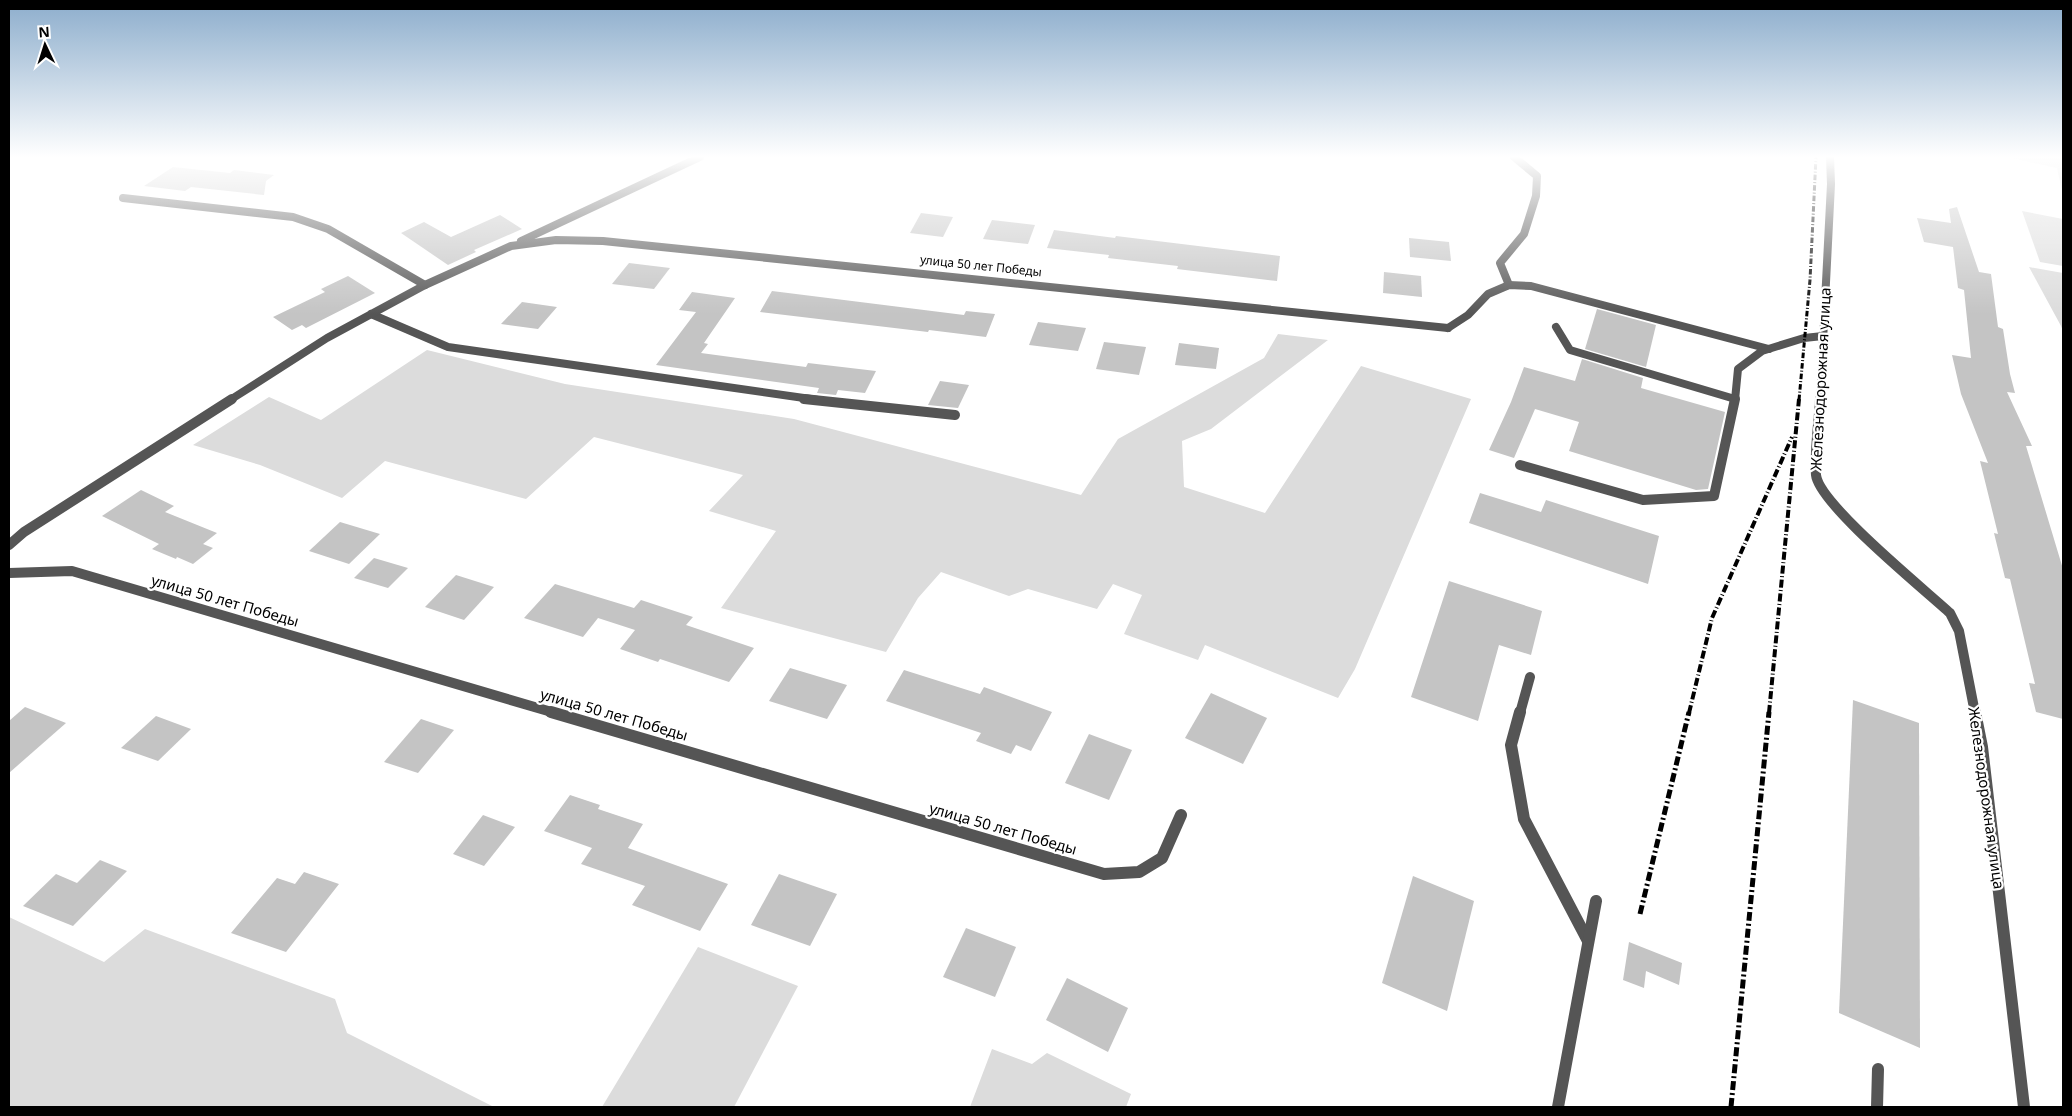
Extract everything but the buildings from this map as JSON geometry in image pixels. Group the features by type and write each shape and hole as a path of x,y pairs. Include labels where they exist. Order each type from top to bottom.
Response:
{"street":[{"path":"217,209 293,218 328,229 425,285"},
{"name":"улица 50 лет Победы","path":"9,545 24,532 327,338 425,285 589,209"},
{"path":"1532,209 1524,234 1500,263 1509,285 1532,286 1769,349"},
{"name":"Железнодорожная улица","path":"1830,209 1816,476 1823,493 1844,516 1950,613 1959,631 1982,746 2024,1107"},
{"name":"улица 50 лет Победы","path":"511,246 556,240 603,241 1448,328 1468,314 1488,294 1509,285"},
{"path":"371,314 448,348 794,398 955,415"},
{"path":"1556,326 1570,350 1735,399"},
{"path":"1520,465 1643,500 1714,496 1735,399 1738,368 1762,351 1804,338 1823,336"},
{"name":"улица 50 лет Победы","path":"9,573 72,571 1104,874 1140,872 1162,858 1181,815"},
{"path":"1530,677 1511,745 1524,819 1588,942"},
{"path":"1558,1107 1596,901"},
{"path":"1877,1107 1878,1069"}],"shaded area":[{"path":"2022,211 2063,219 2063,266 2040,262"},
{"path":"2029,267 2063,273 2063,331 2061,326"},
{"path":"1278,334 1328,340 1211,429 1182,441 1184,487 1265,513 1361,366 1471,399 1355,669 1338,698 1205,645 1198,660 1124,634 1142,595 1113,584 1097,609 1028,589 1009,596 941,572 918,598 886,652 721,608 776,531 709,511 743,475 594,437 526,499 385,461 342,498 260,465 193,445 269,397 321,420 427,350 565,384 794,419 1081,495 1118,439 1264,358"},
{"path":"9,917 104,962 145,929 335,999 347,1033 494,1107 9,1107"},
{"path":"698,947 798,986 734,1107 602,1107"},
{"path":"992,1049 1032,1064 1047,1053 1131,1094 1126,1107 970,1107"}],"railway":[{"path":"1799,400 1810,280 1813,209"},
{"path":"1769,713 1799,399"},
{"path":"1689,713 1712,618 1792,437"},
{"path":"1640,914 1689,712"},
{"path":"1731,1107 1769,712"}]}
